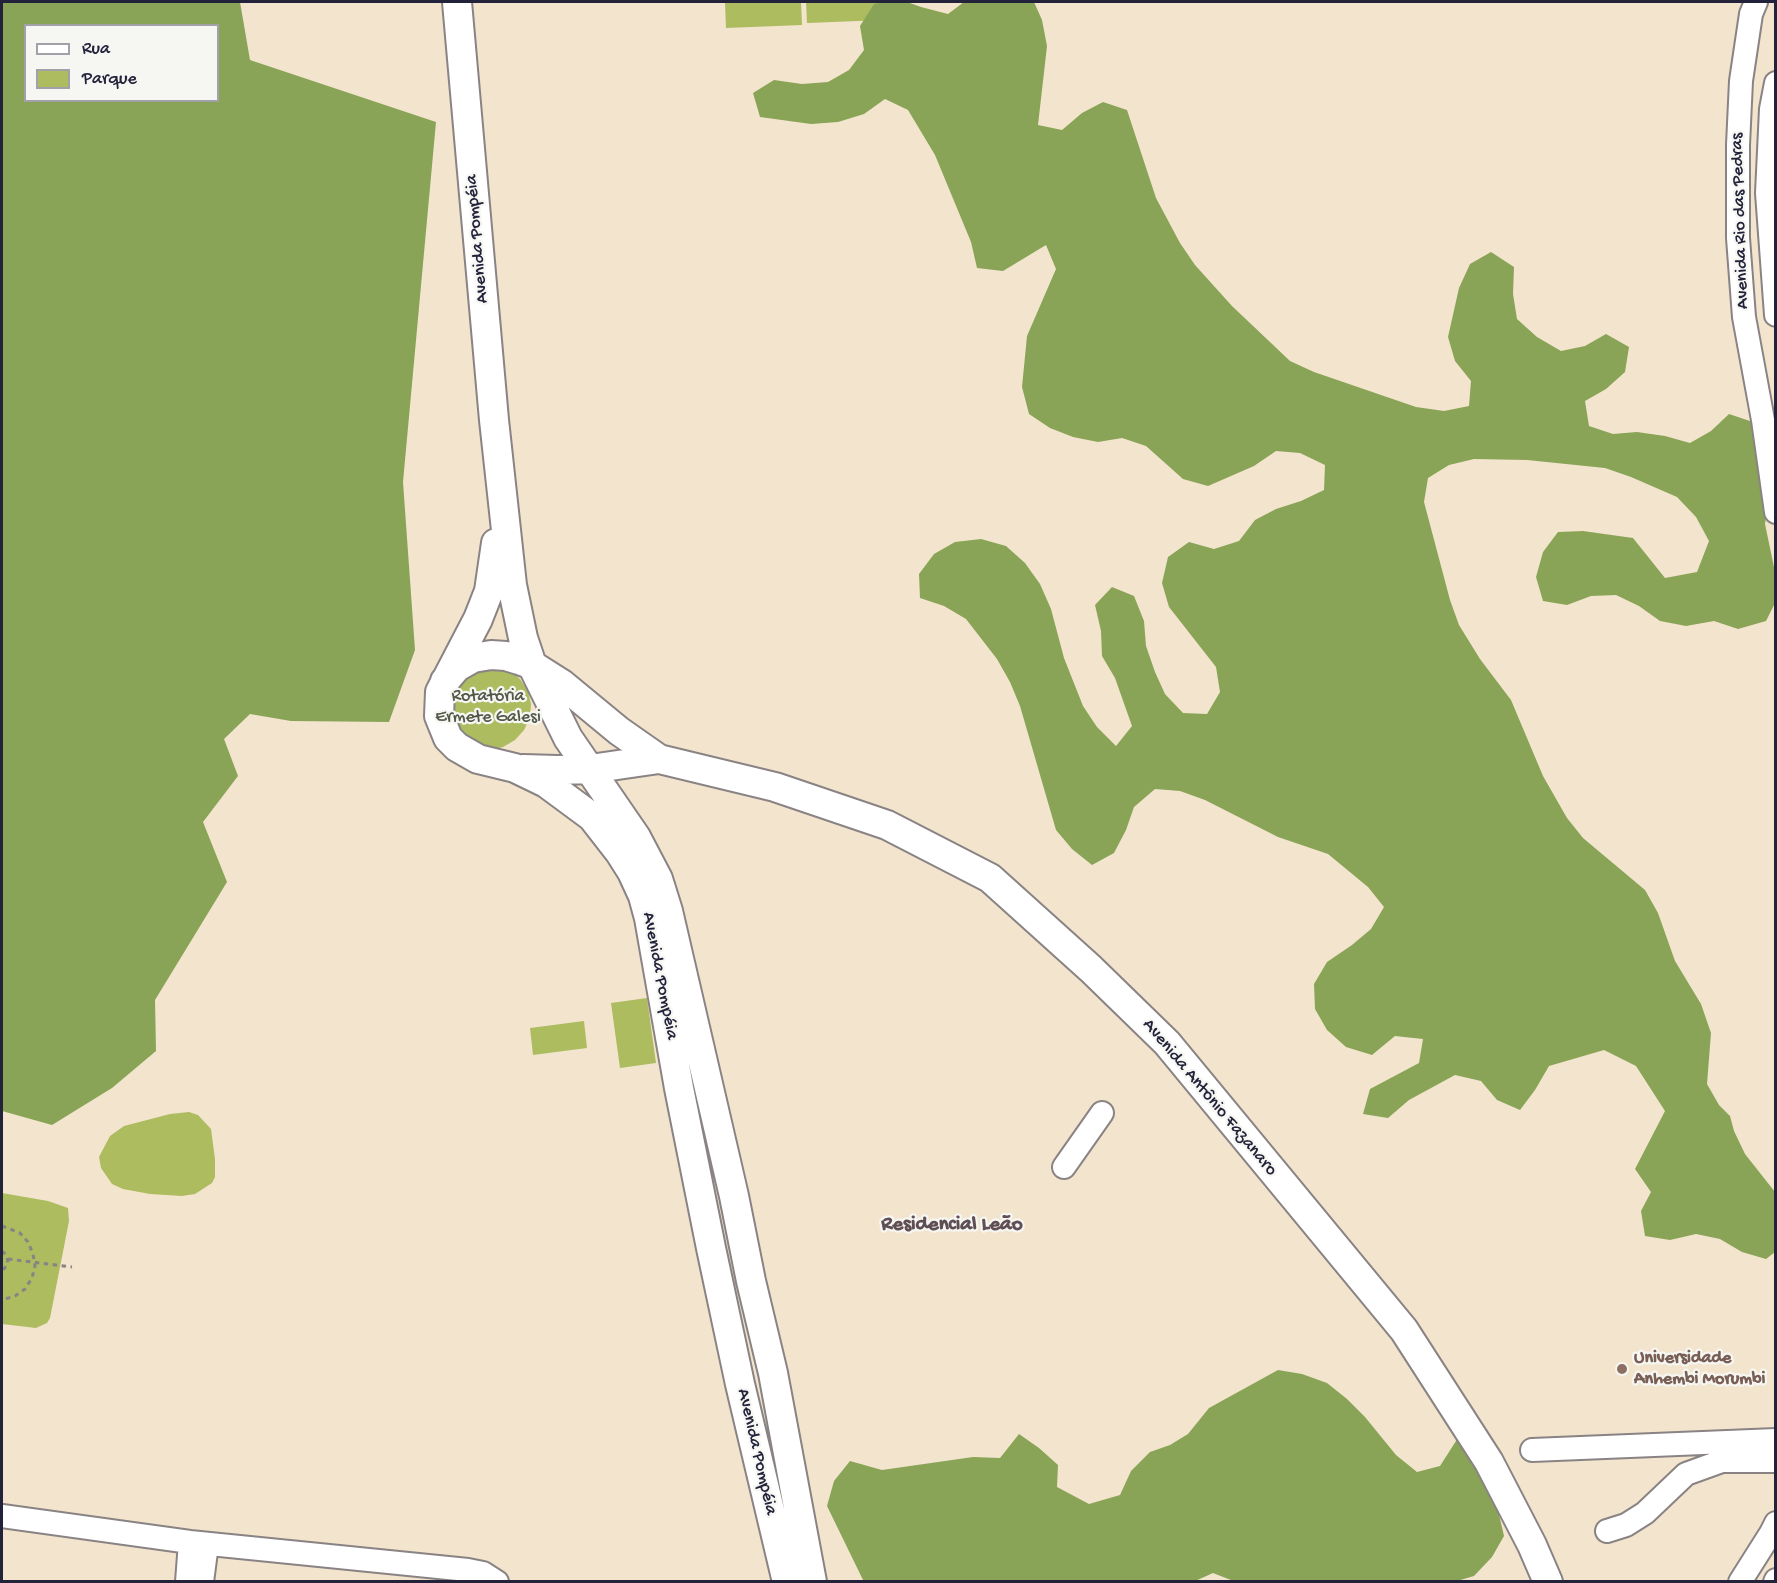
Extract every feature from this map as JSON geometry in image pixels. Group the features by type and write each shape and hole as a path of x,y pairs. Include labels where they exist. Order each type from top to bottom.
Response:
{"main road":[{"name":"Avenida Pompéia","path":"457,2 500,476 512,585 523,638 532,665 568,738 619,811 649,860 668,911 773,1373 812,1581"},
{"name":"Avenida Pompéia","path":"500,476 498,533 489,591 478,619 446,681 438,704 439,716 448,738 467,754 515,768 546,783 592,818 620,853 643,896 711,1248 787,1581"},
{"name":"Avenida Antônio Fazanaro","path":"446,681 457,667 473,658 491,655 506,656 532,665 562,684 618,731 659,759 776,787 887,825 990,878 1091,969 1167,1043 1404,1330 1489,1462 1548,1581"},
{"name":"Avenida Antônio Fazanaro","path":"515,768 590,769 659,759"},
{"path":"619,811 621,792 629,775 636,769 659,759"},
{"path":"711,1248 721,1240 729,1240 735,1245 751,1281"},
{"path":"759,1463 780,1467 789,1457"}],"street":[{"name":"Avenida Rio das Pedras","path":"1756,2 1751,14 1741,81 1738,238 1744,316 1763,420 1776,512"},
{"name":"Avenida Rio das Pedras","path":"1776,83 1771,109 1767,193 1776,315"},
{"path":"1064,1167 1102,1113"},
{"path":"1532,1450 1776,1440"},
{"path":"1607,1531 1626,1525 1645,1513 1686,1474 1722,1461 1776,1461"},
{"path":"2,1516 198,1543 468,1570 483,1573 497,1581"},
{"path":"1740,1581 1776,1523"},
{"path":"187,1581 198,1543"},
{"path":"198,1543 202,1581"}],"path":[{"path":"2,1227 20,1233 28,1242 34,1262 32,1278 25,1288 15,1296 2,1300"},
{"path":"2,1251 8,1259 7,1266 2,1272"},
{"path":"8,1259 72,1267"}],"green space":[{"path":"2,2 240,2 250,60 436,122 403,482 415,650 389,722 291,721 250,714 224,739 238,776 203,822 227,882 155,1000 156,1051 112,1088 52,1125 2,1111"},
{"path":"725,2 801,2 802,25 726,28"},
{"path":"806,2 883,2 884,20 807,23"},
{"path":"907,2 948,14 964,2 1034,2 1042,20 1047,46 1038,125 1062,130 1082,113 1103,102 1127,110 1156,198 1180,243 1195,265 1232,306 1290,361 1314,372 1416,407 1444,411 1469,406 1471,381 1455,361 1448,337 1459,288 1470,264 1491,252 1514,267 1513,294 1517,319 1537,337 1561,351 1585,346 1606,334 1629,347 1625,372 1606,389 1585,401 1589,426 1613,434 1637,432 1690,443 1711,431 1729,414 1753,422 1769,499 1765,524 1775,572 1775,603 1766,621 1738,629 1714,621 1686,626 1660,621 1639,606 1616,595 1591,596 1567,605 1543,601 1536,577 1543,552 1558,532 1583,531 1633,538 1665,578 1697,572 1709,541 1696,517 1677,497 1631,477 1605,468 1527,460 1474,459 1449,465 1428,478 1424,502 1450,600 1459,625 1480,659 1511,700 1543,776 1567,818 1583,838 1645,890 1658,913 1675,961 1701,1004 1711,1033 1707,1084 1719,1105 1730,1116 1745,1154 1775,1192 1775,1252 1766,1259 1742,1252 1720,1239 1696,1234 1670,1240 1645,1236 1641,1211 1651,1192 1635,1169 1665,1111 1636,1066 1604,1050 1549,1066 1520,1110 1497,1100 1481,1081 1455,1075 1409,1100 1388,1118 1363,1114 1370,1089 1419,1063 1423,1039 1395,1036 1372,1055 1346,1047 1327,1030 1315,1009 1314,984 1327,962 1371,929 1384,907 1368,887 1328,854 1278,837 1205,800 1180,791 1155,789 1134,807 1126,830 1114,853 1092,865 1072,849 1056,830 1020,706 1010,682 997,659 966,619 944,606 920,598 919,574 934,554 955,542 981,539 1006,546 1025,563 1040,584 1051,609 1064,658 1083,706 1097,727 1116,746 1132,726 1115,678 1102,656 1101,631 1095,605 1112,587 1134,596 1144,621 1146,646 1165,694 1183,713 1207,714 1220,692 1216,667 1169,607 1162,583 1168,557 1189,542 1214,549 1239,541 1255,520 1324,490 1325,465 1300,453 1276,451 1254,466 1208,486 1183,479 1146,446 1122,438 1098,442 1073,437 1050,428 1029,414 1022,387 1027,336 1056,269 1046,245 1003,271 977,268 971,242 935,155 908,110 885,99 864,114 838,122 811,124 760,117 753,93 774,80 802,84 828,82 849,70 864,50 860,26 874,4"},
{"name":"Rotatória Ermete Galesi","path":"481,665 509,670 520,679 528,691 531,704 530,718 524,730 515,740 503,747 490,750 454,732 449,691"},
{"path":"647,998 656,1063 620,1068 611,1003"},
{"path":"584,1021 587,1048 533,1055 530,1028"},
{"path":"189,1112 198,1115 211,1129 215,1159 215,1177 212,1183 195,1194 182,1196 150,1194 123,1189 112,1184 101,1168 99,1157 110,1136 124,1126 170,1114"},
{"path":"2,1193 48,1201 68,1208 69,1221 50,1318 47,1323 36,1328 2,1324"},
{"path":"1278,1370 1302,1374 1327,1383 1347,1399 1396,1455 1417,1472 1440,1466 1456,1441 1456,1435 1497,1506 1504,1536 1492,1557 1474,1576 1457,1581 1236,1582 1213,1573 1193,1582 864,1582 827,1506 834,1481 850,1461 882,1470 973,1457 1000,1458 1019,1434 1058,1465 1057,1487 1089,1504 1120,1495 1131,1471 1150,1452 1170,1445 1188,1434 1209,1408"}],"place":[{"name":"Universidade Anhembi Morumbi","path":"1622,1369"}],"district":[{"name":"Residencial Leão","path":"952,1226"}]}
